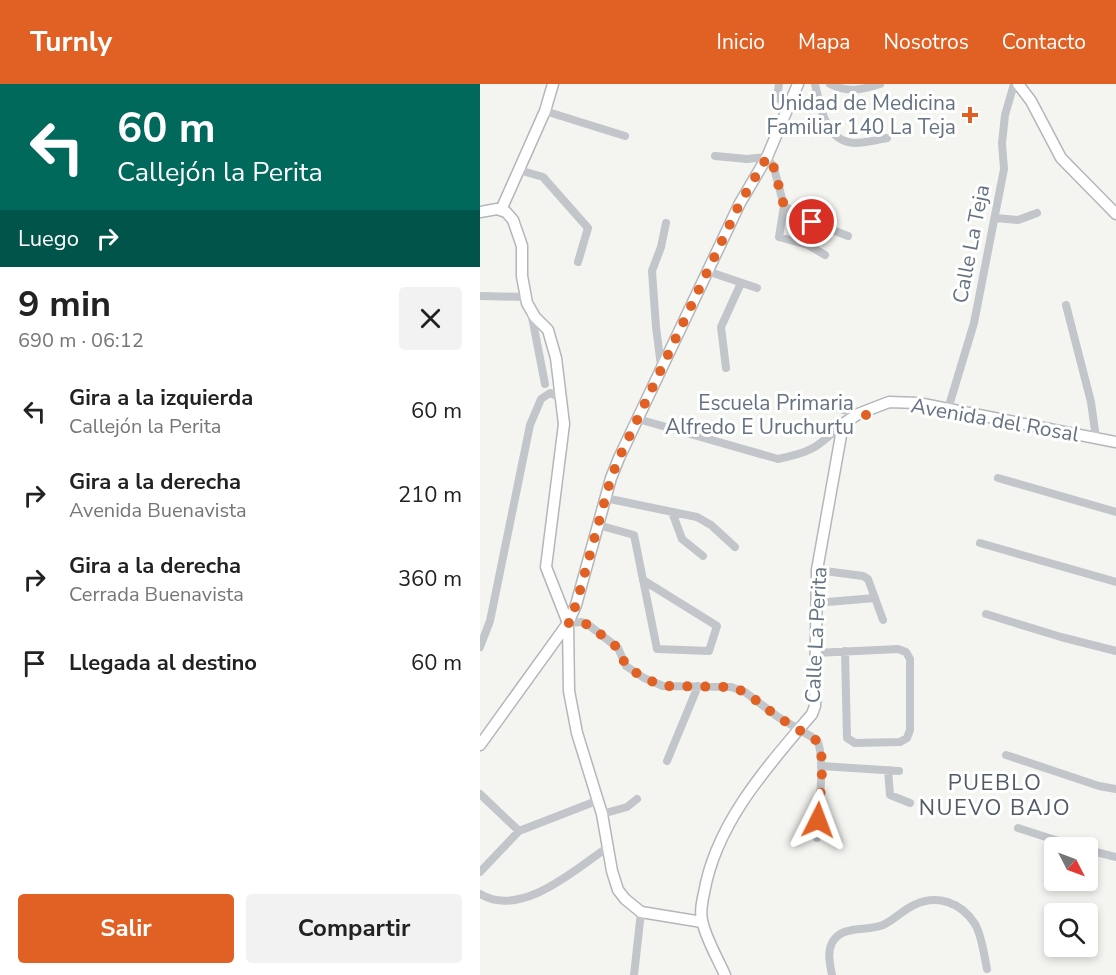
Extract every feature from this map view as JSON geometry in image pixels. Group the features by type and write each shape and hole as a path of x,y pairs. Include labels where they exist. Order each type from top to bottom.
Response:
{"street":[{"path":"501,210 544,111 553,84"},
{"path":"779,84 777,98 790,104"},
{"path":"480,745 568,623 576,605 615,468 661,366 740,203 767,157 798,84"},
{"path":"815,84 820,111 837,137 855,143 887,138"},
{"path":"830,84 838,88 858,91 880,84"},
{"path":"1016,84 1031,101 1060,158 1116,214"},
{"name":"Calle La Teja","path":"948,409 974,323 991,229 996,218 1004,169 1002,143 1005,115 1016,84"},
{"path":"544,111 626,136"},
{"path":"715,156 747,159 767,157"},
{"path":"767,157 776,174 784,206 779,237 808,244 825,255"},
{"path":"519,170 543,177 588,228 578,262"},
{"path":"784,206 812,222 848,236"},
{"path":"480,212 493,208 501,210 513,220 519,231 522,246 522,276 545,384"},
{"path":"996,218 1018,220 1037,213"},
{"path":"661,366 652,271 661,247 666,223"},
{"path":"707,271 757,288"},
{"path":"726,368 721,327 741,283"},
{"path":"480,296 526,297"},
{"path":"1066,305 1091,402 1096,438"},
{"path":"530,309 548,330 556,358 564,424 546,567 568,623 569,691 578,733 602,814 612,871 618,890 624,899 641,912 702,922 725,975"},
{"path":"480,647 490,621 530,425 541,399 550,393 562,398"},
{"path":"805,400 858,414"},
{"name":"Avenida del Rosal","path":"843,424 858,414 889,402 918,403 1116,442"},
{"path":"638,419 778,459 800,455 815,449 843,424"},
{"name":"Calle La Perita","path":"702,922 701,909 707,875 719,844 754,784 812,714 815,706 818,570 843,424"},
{"path":"998,478 1116,512"},
{"path":"605,498 697,518 711,525 735,548"},
{"path":"672,512 682,539 703,556"},
{"path":"598,525 634,535 643,580 657,649 709,651 717,626 643,580"},
{"path":"980,543 1116,582"},
{"path":"818,570 863,576 868,579 883,620"},
{"path":"827,602 875,598"},
{"path":"987,614 1116,651"},
{"path":"568,623 582,622 590,626 618,648 626,666 644,678 663,686 731,687 745,692 778,717 818,742 821,765 817,838"},
{"path":"815,653 845,651 898,649 909,656 910,730 904,740 855,743 847,738 845,651"},
{"path":"668,761 698,686"},
{"path":"1006,755 1099,786 1116,789"},
{"path":"821,765 898,771"},
{"path":"888,771 890,795 910,802"},
{"path":"480,794 519,831"},
{"path":"602,814 627,807 636,799"},
{"path":"480,872 519,831 598,800"},
{"path":"1018,828 1046,837"},
{"path":"480,894 489,900 504,901 542,892 608,847"},
{"path":"1098,852 1116,856"},
{"path":"832,975 830,950 838,936 844,932 882,925 915,905 931,900 942,900 957,906 975,924 987,969"},
{"path":"634,975 641,912"}],"place":[{"name":"Unidad de Medicina Familiar 140 La Teja","path":"970,115"},
{"name":"Escuela Primaria Alfredo E Uruchurtu","path":"866,415"}],"district":[{"name":"PUEBLO NUEVO BAJO","path":"995,796"}],"route":[{"path":"812,222 784,206 774,168 767,157 740,203 619,458 611,478 576,605 568,623 582,622 590,626 618,648 626,666 644,678 663,686 731,687 745,692 778,717 817,741 820,747 821,765 818,820"}]}
